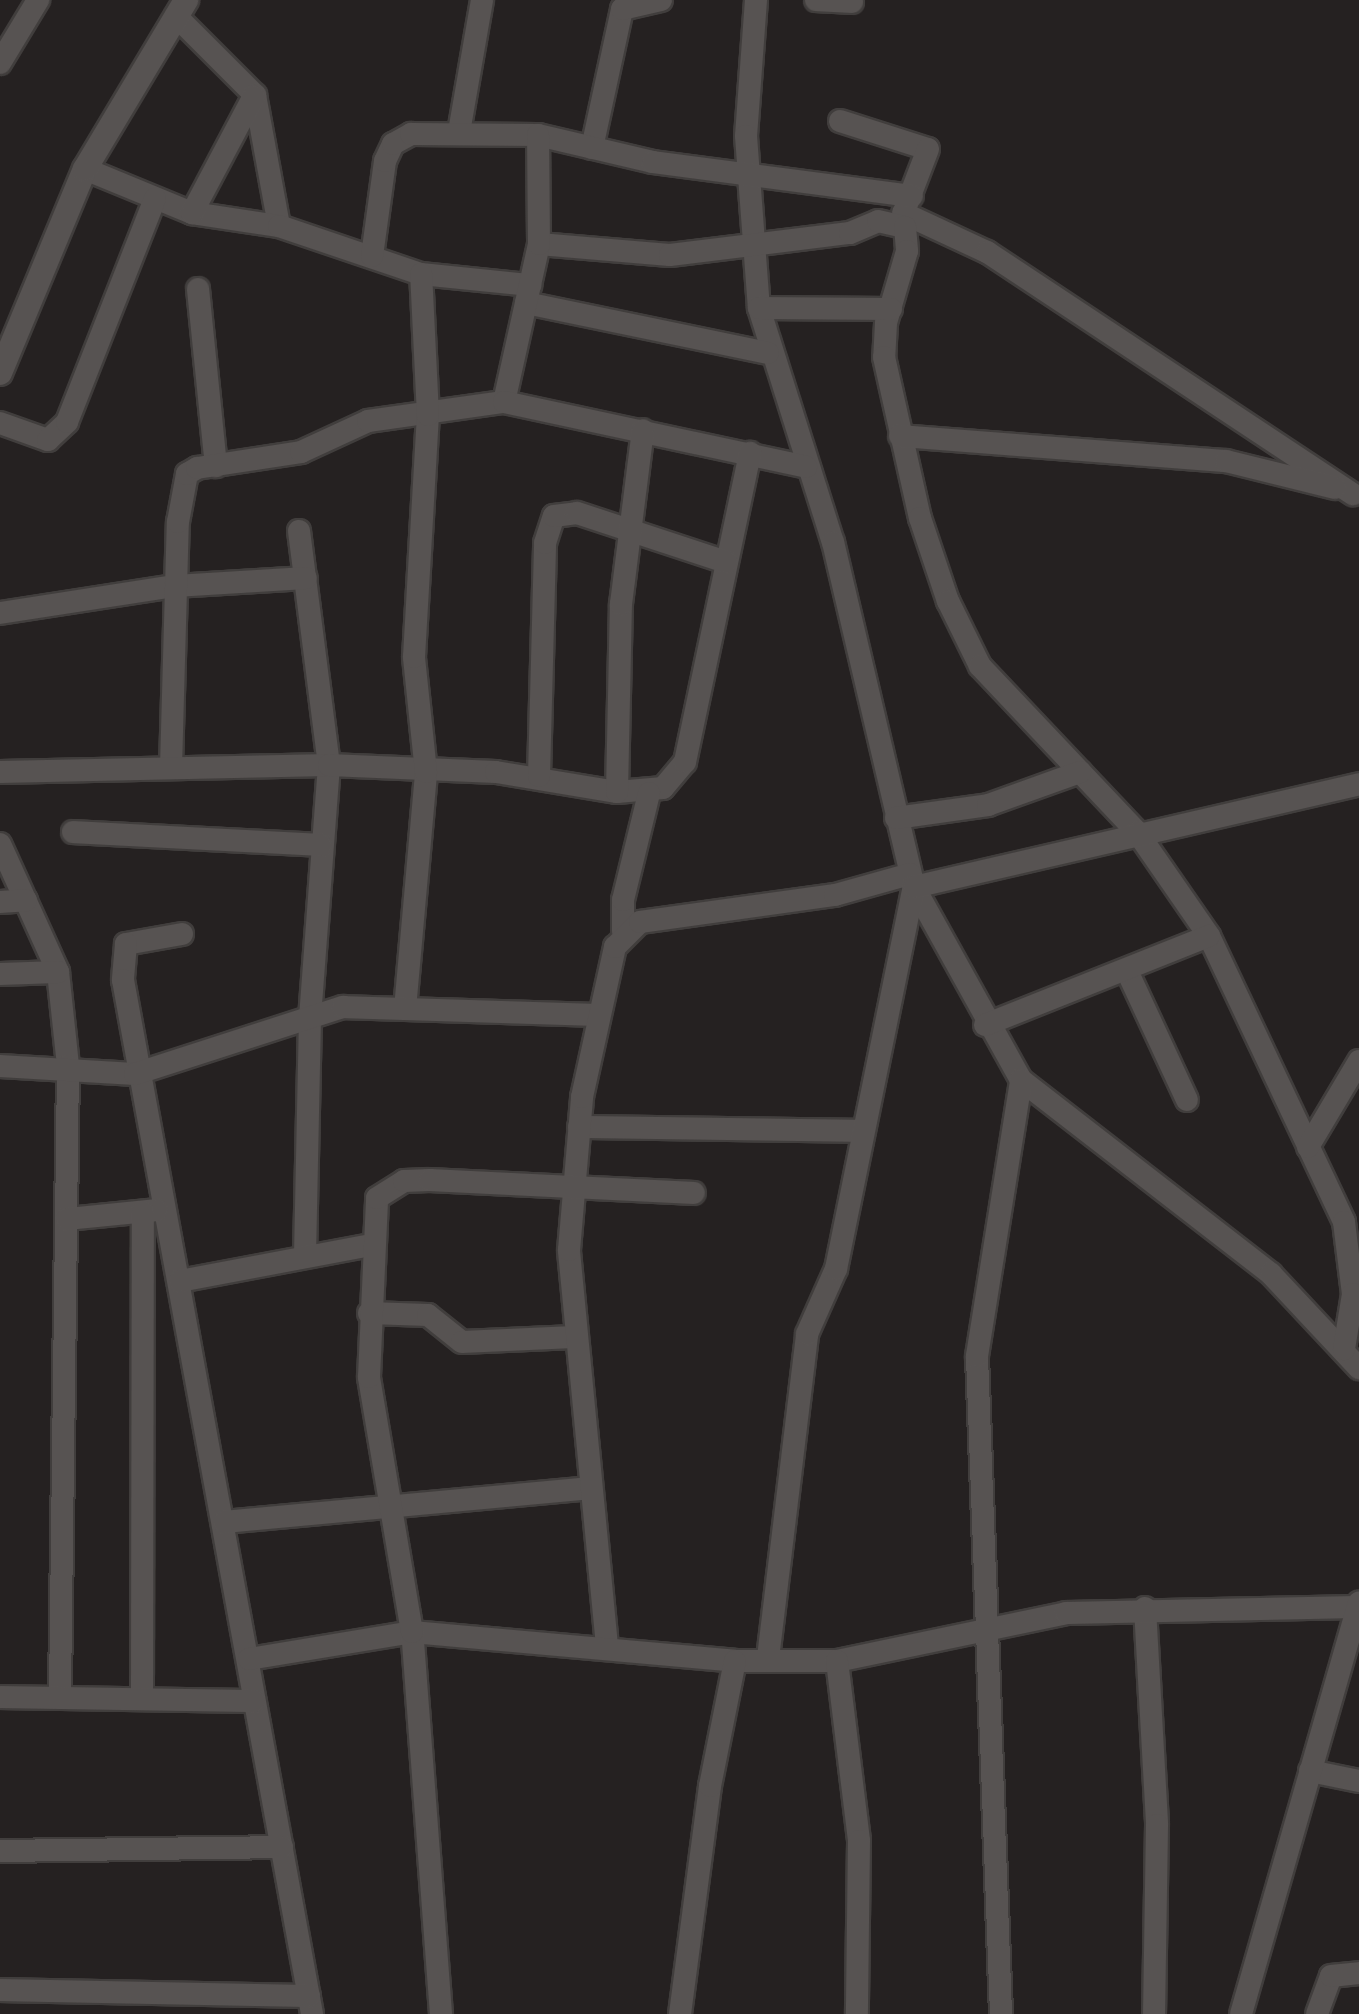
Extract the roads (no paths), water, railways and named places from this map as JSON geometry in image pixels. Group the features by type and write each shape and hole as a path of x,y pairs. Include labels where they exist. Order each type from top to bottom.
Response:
{"street":[{"path":"0,63 38,0"},
{"path":"459,132 482,0"},
{"path":"592,148 622,9 661,0"},
{"path":"756,0 748,177 759,308 768,353 833,542 912,881 985,1025 1021,1080 1271,1274 1359,1368"},
{"path":"816,0 852,2"},
{"path":"0,373 85,169 181,8 255,95 279,226"},
{"path":"192,213 255,95"},
{"path":"840,121 922,142 927,158 905,211 907,251 891,309 884,357 920,518 964,637 999,690 1137,832 1209,936 1308,1147 1353,1257 1344,1349"},
{"path":"372,256 393,144 411,134 538,135 905,211 987,252 1356,496"},
{"path":"504,402 539,244 538,135"},
{"path":"85,169 192,213 279,226 421,274 528,294 768,353"},
{"path":"0,423 48,440 67,422 155,199"},
{"path":"539,244 670,255 753,242 905,211"},
{"path":"405,1009 426,772 414,657 428,415 421,274"},
{"path":"198,289 216,466"},
{"path":"759,308 891,309"},
{"path":"171,767 175,586 187,474 301,452 368,421 504,402 806,467"},
{"path":"617,792 627,532 643,430"},
{"path":"900,436 1226,461 1356,496"},
{"path":"0,772 329,765 539,776 617,792 649,793 673,783 685,762 750,453"},
{"path":"539,776 548,525 554,516 577,513 627,532 726,562"},
{"path":"299,531 329,765 310,1017 305,1253"},
{"path":"0,613 175,586 306,578"},
{"path":"896,818 988,805 1080,772"},
{"path":"623,931 912,881 1359,784"},
{"path":"607,1646 574,1337 570,1186 595,1015 623,931 623,900 649,793"},
{"path":"73,832 321,845"},
{"path":"0,844 58,972 68,1066 60,1694"},
{"path":"768,1658 807,1334 836,1269 859,1131 912,881"},
{"path":"0,902 26,900"},
{"path":"142,1696 151,1211 121,957 136,938 182,934"},
{"path":"985,1025 1128,973 1209,936"},
{"path":"0,974 58,972"},
{"path":"1128,973 1187,1100"},
{"path":"0,1066 68,1066 135,1074 343,1007 595,1015"},
{"path":"1308,1147 1359,1061"},
{"path":"1001,2014 977,1356 1021,1080"},
{"path":"579,1127 859,1131"},
{"path":"441,2014 412,1632 385,1505 369,1313 371,1245 377,1198 404,1181 694,1193"},
{"path":"67,1219 151,1211"},
{"path":"0,1990 237,2004 310,2005 180,1281 151,1211"},
{"path":"180,1281 305,1253 371,1245"},
{"path":"369,1313 428,1315 462,1342 574,1337"},
{"path":"224,1522 588,1488"},
{"path":"249,1659 412,1632 607,1646 735,1661 768,1658 837,1661 986,1635 1066,1613 1145,1608 1358,1605 1352,1669 1310,1771 1241,2014"},
{"path":"1145,1608 1157,1825 1154,2014"},
{"path":"680,2014 710,1786 735,1661"},
{"path":"837,1661 859,1841 857,2014"},
{"path":"0,1697 60,1694 254,1701"},
{"path":"1310,1771 1359,1781"},
{"path":"0,1851 282,1847"},
{"path":"1317,2014 1331,1976 1359,1973"}]}
